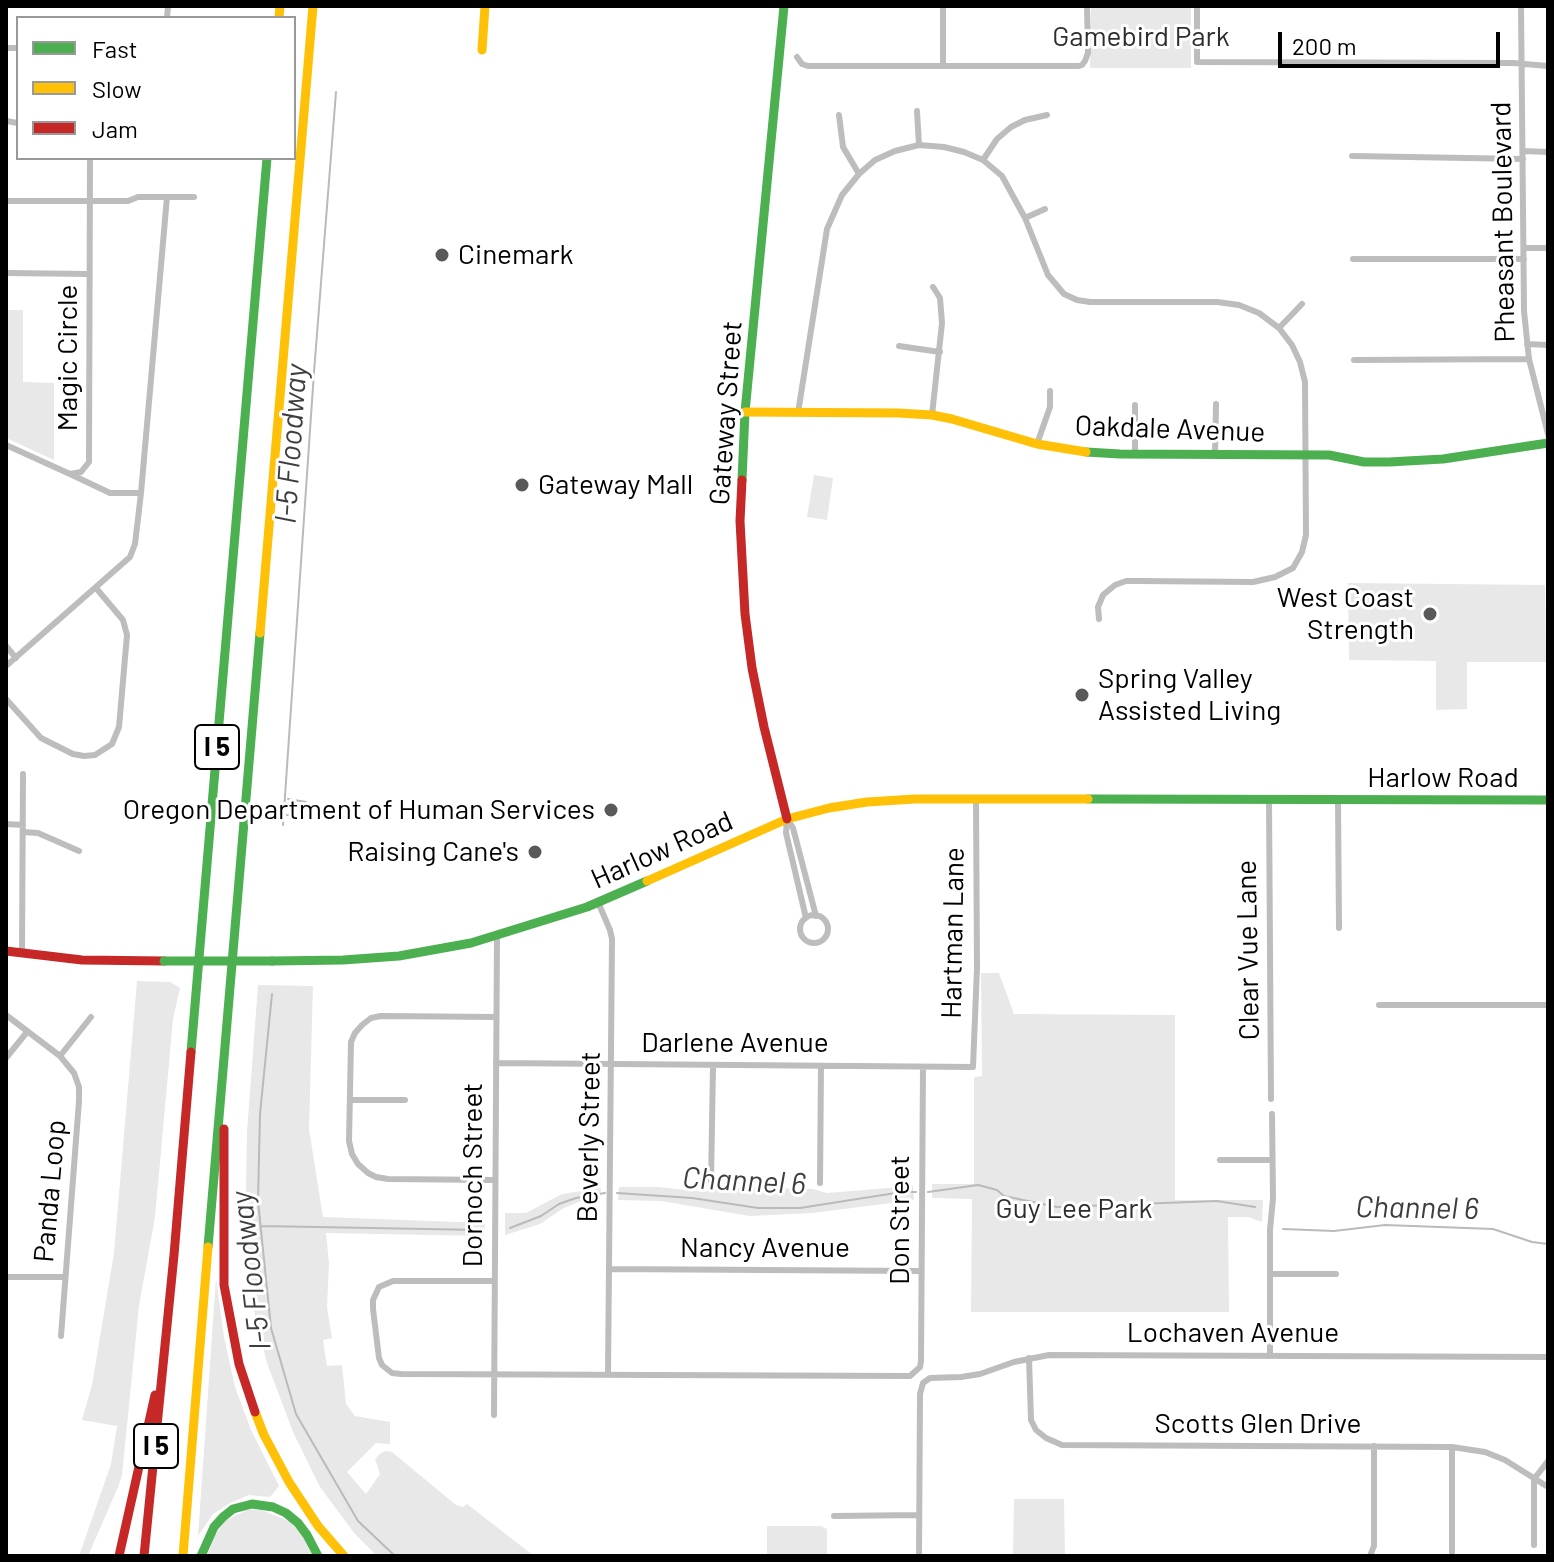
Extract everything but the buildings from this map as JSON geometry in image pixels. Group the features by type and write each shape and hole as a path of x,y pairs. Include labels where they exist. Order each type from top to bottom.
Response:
{"main road":[{"name":"I 5","path":"183,1556 313,6"},
{"path":"482,50 485,6"},
{"name":"Gateway Street","path":"784,6 745,412 740,521 745,614 757,696 787,819"},
{"name":"I 5","path":"144,1556 167,1335 267,160"},
{"name":"Oakdale Avenue","path":"745,412 932,415 1037,444 1085,452 1135,454 1329,455 1364,462 1389,462 1443,459 1548,443"},
{"name":"Harlow Road","path":"6,951 82,960 272,961 399,956 459,946 598,902 787,819 829,808 892,799 1548,800"},
{"path":"226,1028 224,1285 239,1364 259,1423 289,1482 318,1526 344,1556"},
{"path":"119,1556 167,1335"},
{"path":"201,1556 214,1527 223,1517 233,1509 252,1504 273,1507 286,1513 307,1535 318,1556"}],"street":[{"path":"943,6 943,66"},
{"path":"797,57 808,66 1082,65 1088,53 1087,6"},
{"path":"1197,6 1197,62 1513,63 1548,66"},
{"name":"Pheasant Boulevard","path":"1521,6 1524,311 1529,359 1548,434"},
{"path":"917,111 919,145"},
{"path":"839,115 843,147 859,174"},
{"path":"983,160 997,139 1011,127 1047,115"},
{"path":"798,413 827,229 842,195 875,160 919,145 964,152 983,160 1002,176 1025,218 1048,275 1064,294 1090,302 1228,303 1259,313 1279,328 1292,345 1305,382 1306,535 1302,552 1293,568 1275,577 1253,582 1126,581 1103,595 1098,607 1099,619"},
{"path":"1352,156 1523,155 1548,152"},
{"name":"Magic Circle","path":"6,445 70,474 81,472 90,459 90,160"},
{"path":"6,666 130,557 134,548 167,197"},
{"path":"6,201 194,197"},
{"path":"1025,218 1045,209"},
{"path":"1524,248 1548,248"},
{"path":"1353,259 1524,259"},
{"path":"6,273 89,274"},
{"path":"932,415 942,323 940,298 933,287"},
{"path":"1279,328 1302,304"},
{"path":"1527,344 1548,345"},
{"path":"899,346 940,352"},
{"path":"1354,360 1529,359"},
{"path":"1037,444 1050,407 1050,391"},
{"path":"1215,455 1216,404"},
{"path":"1135,405 1135,454"},
{"path":"70,474 110,493 141,493"},
{"path":"6,699 41,738 73,754 95,755 112,744 119,727 127,635 123,620 96,588"},
{"path":"6,646 16,658"},
{"path":"22,954 23,774"},
{"name":"Hartman Lane","path":"973,1067 977,968 976,799"},
{"name":"Clear Vue Lane","path":"1269,800 1271,1099"},
{"name":"Harlow Road","path":"1338,800 1339,928"},
{"name":"Gateway Street","path":"787,819 793,828 816,916"},
{"name":"Gateway Street","path":"787,819 786,833 806,918"},
{"path":"6,824 38,833 79,851"},
{"name":"Beverly Street","path":"598,902 612,939 608,1375"},
{"path":"816,916 825,921 828,931 817,943 803,937 800,927 806,918 816,916"},
{"name":"Dornoch Street","path":"494,1415 497,936"},
{"path":"1379,1005 1548,1005"},
{"name":"Panda Loop","path":"6,1015 60,1056 74,1073 80,1094 61,1336"},
{"path":"60,1056 91,1017"},
{"path":"494,1180 376,1177 358,1164 349,1141 351,1042 355,1033 371,1018 496,1017"},
{"path":"6,1058 27,1032"},
{"name":"Darlene Avenue","path":"496,1063 973,1067"},
{"path":"711,1182 713,1066"},
{"path":"820,1183 821,1066"},
{"name":"Don Street","path":"608,1375 902,1377 916,1373 921,1361 923,1067"},
{"path":"350,1100 405,1100"},
{"path":"1270,1355 1272,1114"},
{"path":"1220,1160 1272,1160"},
{"name":"Nancy Avenue","path":"609,1269 921,1271"},
{"path":"1270,1274 1336,1274"},
{"path":"6,1277 65,1277"},
{"path":"494,1281 393,1281 379,1287 373,1300 379,1358 386,1369 401,1374 608,1375"},
{"name":"Lochaven Avenue","path":"919,1515 920,1394 923,1383 930,1378 980,1374 1029,1358 1049,1355 1548,1357"},
{"name":"Scotts Glen Drive","path":"1029,1358 1031,1420 1036,1430 1062,1445 1452,1447 1485,1452 1505,1460 1548,1487"},
{"path":"1370,1556 1374,1546 1374,1446"},
{"path":"1452,1447 1452,1552"},
{"path":"1534,1545 1534,1479 1548,1461"},
{"path":"834,1516 919,1515 919,1556"}],"green space":[{"name":"Gamebird Park","path":"1091,6 1191,6 1191,68 1090,68"},
{"path":"6,310 23,310 23,382 54,383 54,460 6,438"},
{"path":"814,475 833,478 827,520 807,517"},
{"path":"1348,583 1545,585 1546,662 1467,662 1467,709 1436,710 1436,661 1349,660"},
{"name":"Guy Lee Park","path":"981,973 999,973 1014,1014 1175,1015 1175,1200 1263,1200 1262,1222 1248,1217 1228,1217 1229,1312 971,1312 972,1199 932,1198 932,1184 974,1184 974,1077 982,1076"},
{"path":"137,981 170,982 180,988 173,1019 155,1217 139,1306 122,1475 88,1556 79,1556 111,1464 117,1426 82,1420 92,1385 114,1253"},
{"path":"258,985 313,986 309,1129 323,1217 485,1223 484,1236 326,1233 329,1264 327,1307 332,1338 323,1340 327,1366 342,1365 346,1404 355,1416 390,1422 390,1444 376,1443 347,1472 366,1494 380,1474 375,1459 381,1453 392,1452 456,1505 463,1507 467,1504 534,1556 377,1556 355,1534 320,1487 293,1432 267,1363 253,1307 245,1240 247,1132"},
{"path":"913,1186 914,1200 813,1213 750,1216 661,1201 618,1200 619,1187 704,1192 719,1187 813,1189 827,1193"},
{"path":"601,1188 600,1198 578,1202 540,1224 505,1235 505,1213 526,1213 562,1194"},
{"path":"216,1278 235,1387 251,1430 279,1486 270,1497 249,1495 230,1503 213,1514 198,1536"},
{"path":"1014,1499 1064,1499 1065,1554 1013,1554"},
{"path":"248,1510 261,1510 289,1521 303,1536 312,1556 207,1556 215,1535 226,1520"},
{"path":"767,1526 821,1526 827,1529 827,1556 767,1556"}],"waterway":[{"name":"I-5 Floodway","path":"283,825 336,92"},
{"name":"I-5 Floodway","path":"288,799 306,802"},
{"name":"I-5 Floodway","path":"287,815 305,816"},
{"name":"I-5 Floodway","path":"272,994 260,1114 258,1201 271,1328 296,1414 358,1521 395,1556"},
{"name":"Channel 6","path":"928,1192 978,1185 997,1190 1004,1196 1057,1207 1217,1201 1255,1207"},
{"name":"Channel 6","path":"617,1193 692,1198 758,1208 800,1208 916,1192"},
{"name":"Channel 6","path":"510,1228 541,1216 559,1204 605,1193"},
{"name":"Channel 6","path":"1283,1229 1334,1231 1385,1225 1493,1229 1548,1244"},
{"name":"Channel 6","path":"261,1226 480,1230"}],"traffic: fast":[{"path":"742,480 745,412 784,6"},
{"path":"191,1052 267,160"},
{"path":"1086,452 1329,455 1364,462 1389,462 1443,459 1548,443"},
{"path":"208,1247 260,633"},
{"path":"1088,799 1548,800"},
{"path":"272,961 399,956 471,943 587,907 647,881"},
{"path":"164,961 272,961"},
{"path":"201,1556 214,1527 223,1517 233,1509 252,1504 273,1507 286,1513 307,1535 318,1556"}],"traffic: slow":[{"path":"279,16 280,6"},
{"path":"260,633 313,6"},
{"path":"482,50 485,6"},
{"path":"745,412 932,415 1037,444 1086,452"},
{"path":"647,881 787,819 829,808 915,799 1088,799"},
{"path":"183,1556 208,1247"},
{"path":"255,1412 289,1482 318,1526 344,1556"}],"traffic: jam":[{"path":"742,480 740,521 745,614 752,668 787,819"},
{"path":"6,951 82,960 164,961"},
{"path":"144,1556 191,1052"},
{"path":"224,1129 224,1285 239,1364 255,1412"},
{"path":"119,1556 155,1395"}],"place":[{"name":"Cinemark","path":"442,255"},
{"name":"Gateway Mall","path":"522,485"},
{"name":"West Coast Strength","path":"1430,614"},
{"name":"Spring Valley Assisted Living","path":"1082,695"},
{"name":"Oregon Department of Human Services","path":"611,810"},
{"name":"Raising Cane's","path":"535,852"}]}
